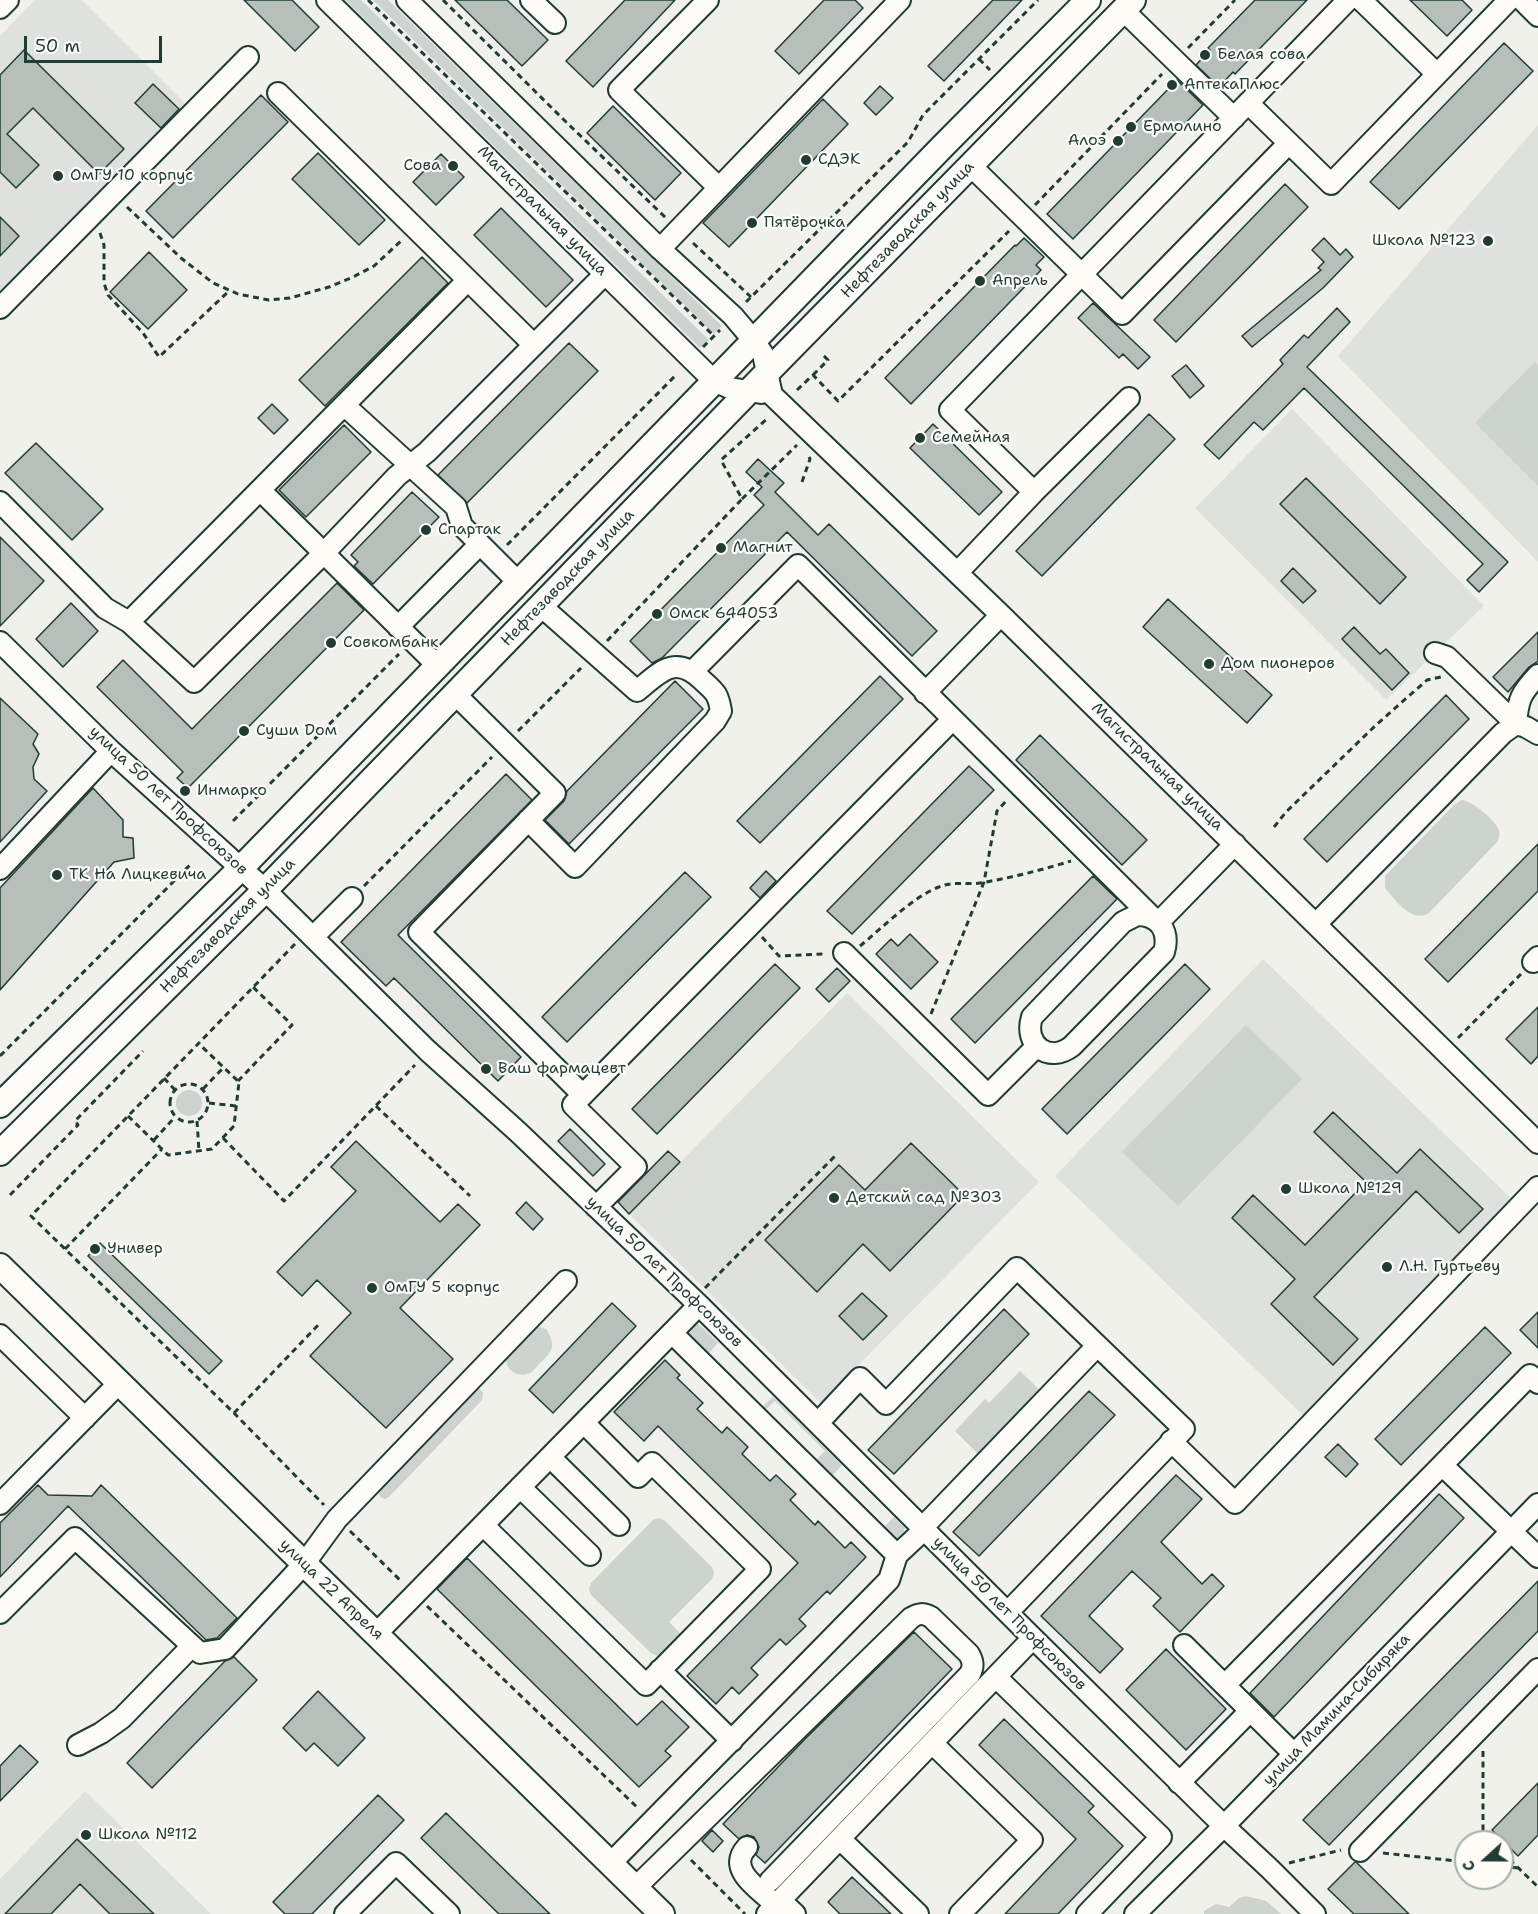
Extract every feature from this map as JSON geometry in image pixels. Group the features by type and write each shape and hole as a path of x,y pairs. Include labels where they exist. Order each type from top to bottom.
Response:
{"main road":[{"name":"Нефтезаводская улица","path":"0,1105 240,868 1088,0"},
{"name":"Нефтезаводская улица","path":"0,1153 265,890 542,606 763,387 970,166 1128,5"},
{"name":"улица 22 Апреля","path":"0,1266 662,1914"}],"street":[{"path":"0,8 8,0"},
{"name":"Магистральная улица","path":"327,0 714,381 730,388 763,387 958,572 1538,1143"},
{"name":"Магистральная улица","path":"407,0 660,249 733,316 763,354 763,387"},
{"path":"531,0 555,23"},
{"path":"708,0 619,90 719,188"},
{"path":"660,249 900,0"},
{"path":"1034,492 950,410 1348,0"},
{"path":"1361,0 1437,74"},
{"path":"1248,103 1331,184 1509,0"},
{"path":"1522,0 1538,16"},
{"path":"1128,5 1234,118"},
{"path":"0,308 248,57"},
{"path":"278,93 534,345"},
{"path":"970,166 1122,314 1289,143"},
{"path":"0,502 105,608 129,622 194,682 410,464 427,452 605,274"},
{"path":"129,622 467,281"},
{"path":"958,572 1034,492 1129,398"},
{"path":"344,405 456,507 462,526 519,583"},
{"path":"260,490 438,666"},
{"path":"398,627 480,544"},
{"path":"693,671 798,565 1156,920 1166,936 1164,952 1066,1051 1050,1053 1036,1046 1029,1032 1036,1010 1123,922 1137,915 1156,920"},
{"path":"528,820 575,867 715,721 721,711 718,695 693,671 678,665 661,671 637,691 542,606"},
{"path":"925,693 1001,615"},
{"name":"улица 50 лет Профсоюзов","path":"0,642 111,751 265,890 428,1052 518,1132 596,1207 701,1298 818,1423 1179,1783 1316,1914"},
{"path":"1435,653 1447,657 1516,724 1538,734"},
{"path":"1316,924 1503,733 1516,724 1522,692 1538,675"},
{"path":"455,694 555,793 418,932 583,1095"},
{"path":"596,1207 636,1167 573,1105 952,720"},
{"path":"0,869 111,751"},
{"path":"1156,920 1235,844"},
{"path":"310,934 352,898"},
{"path":"844,953 988,1095 1036,1046"},
{"path":"1172,1442 1235,1503 1538,1187"},
{"path":"818,1423 860,1378 886,1404 1017,1268 1184,1429 1008,1612"},
{"path":"0,1613 75,1538 200,1653 225,1649 304,1564 337,1519 566,1281"},
{"path":"376,1634 672,1333 701,1298"},
{"path":"672,1333 897,1555"},
{"path":"0,1335 85,1418"},
{"path":"610,1864 889,1580 897,1555 1097,1346"},
{"path":"1225,1685 1530,1375 1538,1383"},
{"path":"0,1504 119,1383"},
{"path":"483,1525 646,1685 760,1569 652,1463 638,1477 584,1423"},
{"path":"550,1457 619,1526"},
{"path":"1442,1465 1538,1557"},
{"path":"520,1487 590,1556"},
{"name":"улица Мамина-Сибиряка","path":"1135,1914 1224,1827 1538,1504"},
{"path":"635,1888 911,1618 917,1614 931,1617 969,1654 973,1660 970,1674 770,1881"},
{"path":"747,1847 741,1855 741,1872 780,1908 840,1839 1033,1638"},
{"path":"78,1745 101,1733 122,1718 192,1646"},
{"path":"1184,1646 1294,1754"},
{"path":"1360,1851 1538,1669"},
{"path":"660,1670 732,1741"},
{"path":"996,1677 1161,1837 1087,1914"},
{"path":"1179,1783 1250,1711"},
{"path":"932,1743 1032,1840 960,1914"},
{"path":"840,1839 918,1914"},
{"path":"345,1914 396,1863 449,1914"}],"path":[{"path":"368,0 714,336"},
{"path":"443,0 563,119 751,297"},
{"path":"745,303 908,142 923,115 1038,0"},
{"path":"979,59 995,75"},
{"path":"113,194 182,258 213,283 238,294 269,300 290,298 329,287 374,266 394,249 413,227"},
{"path":"88,219 99,231 104,245 104,283 108,296 143,333 159,357 230,290"},
{"path":"763,285 768,290"},
{"path":"700,350 726,324"},
{"path":"813,375 828,360 823,355"},
{"path":"790,438 810,459 802,482"},
{"path":"742,499 797,445"},
{"path":"1274,827 1286,812 1376,725 1427,680 1463,672"},
{"path":"924,1032 984,882 997,811 1012,795 1017,784"},
{"path":"750,926 779,956 844,953 859,947 916,900 936,888 951,883 984,882 1040,870 1090,855"},
{"path":"0,1056 189,865"},
{"path":"310,934 253,987 31,1215 234,1413 337,1519 652,1822"},
{"path":"1445,1051 1535,959"},
{"path":"128,1116 168,1155 212,1149 223,1138 234,1126 238,1081 292,1025 253,987"},
{"path":"198,1043 238,1081"},
{"path":"10,1195 78,1125 75,1121 143,1051"},
{"path":"203,1089 224,1067"},
{"path":"223,1138 284,1202 410,1070"},
{"path":"164,1078 175,1090"},
{"path":"189,1083 203,1089 209,1103 203,1117 189,1123 175,1117 169,1103 175,1090 189,1083"},
{"path":"209,1103 236,1106"},
{"path":"376,1106 470,1196"},
{"path":"153,1140 175,1117"},
{"path":"197,1121 199,1151"},
{"path":"65,1249 162,1149"},
{"path":"701,1298 837,1154"},
{"path":"234,1413 321,1322"},
{"path":"1483,1725 1483,1830"},
{"path":"677,1846 745,1914"},
{"path":"1514,1864 1538,1887"},
{"path":"1514,1868 1518,1868"}],"shaded area":[{"name":"ОмГУ 10 корпус","path":"35,0 82,0 186,104 0,292 0,36"},
{"path":"345,0 361,0 709,340 700,348"},
{"path":"373,0 388,0 722,326 714,334"},
{"name":"Школа №123","path":"1538,125 1538,562 1338,356"},
{"path":"1535,362 1538,365 1538,486 1475,423"},
{"path":"1292,409 1484,606 1386,700 1195,508"},
{"path":"1462,800 1478,808 1494,822 1499,831 1498,841 1429,913 1423,916 1410,913 1385,888 1385,876 1455,804"},
{"name":"Школа №129","path":"1263,959 1516,1203 1308,1420 1055,1176"},
{"name":"Детский сад №303","path":"847,993 1039,1182 821,1403 629,1214"},
{"path":"1246,1025 1302,1079 1178,1206 1122,1152"},
{"path":"189,1090 198,1094 202,1103 198,1112 189,1116 180,1112 176,1103 180,1094"},
{"path":"693,1321 718,1343 708,1354 762,1407 773,1397 842,1465 831,1477 883,1528 894,1517 905,1528 903,1537 893,1539 814,1462 825,1451 775,1401 763,1412 684,1334"},
{"path":"537,1326 546,1329 550,1335 551,1349 530,1373 522,1375 513,1372 506,1361 508,1352 519,1339"},
{"path":"1020,1371 1045,1395 983,1459 955,1431 985,1399 989,1403"},
{"path":"475,1389 480,1389 483,1393 482,1400 389,1497 385,1499 380,1497 378,1490"},
{"path":"658,1518 664,1520 712,1567 714,1573 712,1579 669,1622 681,1634 657,1656 651,1653 591,1595 589,1589 591,1583 653,1520"},
{"name":"Школа №112","path":"85,1791 211,1914 0,1914 0,1879"},
{"path":"1246,1896 1266,1901 1281,1914 1204,1914 1204,1911 1216,1904 1229,1907 1239,1898"}],"building":[{"path":"244,0 292,0 319,27 295,51"},
{"path":"455,0 507,0 548,40 522,66"},
{"path":"625,0 675,0 593,87 566,61"},
{"path":"824,0 855,0 863,8 799,74 775,51"},
{"path":"993,0 1022,0 944,81 928,66"},
{"path":"1255,0 1307,0 1235,74 1233,72 1219,87 1196,65 1210,50 1208,48"},
{"path":"1410,0 1462,0 1472,10 1447,36"},
{"path":"1504,43 1533,71 1399,209 1370,182"},
{"path":"24,50 124,149 99,174 33,108 7,134 39,165 16,188 0,172 0,75"},
{"path":"1177,80 1203,105 1073,239 1047,214"},
{"path":"153,84 179,109 161,128 135,103"},
{"path":"880,86 893,98 876,115 864,103"},
{"path":"261,95 288,122 173,238 146,211"},
{"path":"823,99 848,124 729,247 703,223"},
{"path":"613,106 681,173 655,200 587,133"},
{"path":"318,153 385,220 359,245 292,179"},
{"path":"441,154 464,177 436,205 413,182"},
{"path":"1285,184 1308,207 1176,342 1154,320"},
{"path":"501,208 573,280 546,307 474,235"},
{"path":"0,217 19,236 0,256"},
{"path":"1024,238 1044,257 1036,265 1041,270 911,404 885,378"},
{"path":"1324,238 1340,255 1346,249 1353,257 1323,288 1252,347 1242,336 1321,270 1318,268 1324,262 1312,250"},
{"path":"149,252 187,290 148,329 110,292"},
{"path":"422,257 448,283 325,406 299,380"},
{"path":"1093,303 1150,357 1138,369 1123,354 1119,358 1078,318"},
{"path":"1337,308 1350,322 1307,367 1508,562 1479,592 1467,580 1483,564 1304,388 1263,430 1254,422 1219,459 1204,445 1283,364 1280,360 1304,335 1308,338"},
{"path":"569,343 598,371 467,503 438,475"},
{"path":"1186,365 1204,386 1190,398 1172,376"},
{"path":"272,404 288,420 274,434 258,418"},
{"path":"1149,414 1175,439 1042,576 1016,551"},
{"path":"933,424 1002,492 979,515 910,448"},
{"path":"344,425 371,452 306,517 279,490"},
{"path":"36,443 103,509 72,540 5,473"},
{"path":"758,459 784,483 775,492 818,535 829,524 937,631 912,656 787,532 662,658 652,663 630,641 764,505 754,495 762,487 746,472"},
{"path":"1306,478 1406,577 1380,604 1280,504"},
{"path":"412,492 439,517 373,584 354,566 358,562 351,555"},
{"path":"0,537 44,581 0,626"},
{"path":"1293,568 1316,591 1303,603 1281,581"},
{"path":"337,583 364,610 188,788 177,778 183,772 97,687 123,660 192,729"},
{"path":"1168,599 1272,695 1247,723 1143,627"},
{"path":"71,603 98,631 63,667 36,639"},
{"path":"1354,627 1380,654 1386,649 1409,673 1392,690 1342,639"},
{"path":"1538,632 1538,661 1529,667 1508,692 1493,677"},
{"path":"880,676 903,699 760,843 737,821"},
{"path":"675,681 703,709 569,844 545,820 564,801 567,791"},
{"path":"1446,695 1469,719 1327,862 1304,839"},
{"path":"0,698 38,734 33,744 39,754 33,767 34,779 47,791 0,842"},
{"path":"1040,735 1147,840 1122,865 1016,760"},
{"path":"969,766 994,790 852,934 827,911"},
{"path":"506,774 532,800 398,935 521,1057 498,1081 394,978 386,986 341,942"},
{"name":"ТК На Лицкевича","path":"93,788 123,820 123,837 133,838 134,858 114,862 0,990 0,888"},
{"path":"1538,844 1538,891 1448,982 1425,959"},
{"path":"766,871 776,881 760,898 750,888"},
{"path":"685,872 711,897 567,1042 542,1017"},
{"path":"1093,876 1117,899 975,1043 951,1019"},
{"path":"910,934 938,962 911,989 876,954 891,939 898,946"},
{"path":"775,964 800,988 657,1134 632,1109"},
{"path":"1185,964 1210,989 1067,1134 1042,1109"},
{"path":"837,968 850,981 829,1002 816,989"},
{"path":"1538,1007 1538,1056 1531,1064 1506,1039"},
{"path":"1333,1112 1397,1173 1420,1149 1483,1209 1459,1233 1416,1191 1314,1297 1358,1339 1333,1365 1271,1304 1295,1279 1232,1218 1253,1195 1305,1245 1366,1182 1314,1132"},
{"path":"570,1129 605,1164 593,1176 558,1141"},
{"name":"ОмГУ 5 корпус","path":"356,1141 440,1222 458,1204 480,1225 400,1308 453,1359 386,1428 310,1356 351,1313 317,1280 302,1296 277,1272 356,1191 331,1167"},
{"path":"911,1143 964,1195 890,1271 863,1244 817,1292 765,1240 839,1165 865,1190"},
{"path":"668,1151 680,1162 629,1214 618,1202"},
{"path":"526,1202 543,1219 533,1230 516,1213"},
{"path":"100,1243 222,1361 209,1374 88,1256"},
{"path":"862,1293 887,1316 863,1340 839,1316"},
{"path":"612,1303 636,1326 553,1413 529,1390"},
{"path":"1004,1309 1029,1334 894,1474 868,1450"},
{"path":"1538,1312 1538,1348 1520,1330"},
{"path":"1485,1327 1511,1353 1401,1465 1375,1439"},
{"path":"665,1360 680,1375 677,1378 703,1403 697,1409 722,1433 727,1427 748,1447 742,1454 770,1481 776,1475 796,1494 790,1500 815,1525 818,1521 845,1548 851,1542 866,1557 830,1594 827,1591 799,1619 806,1626 786,1645 780,1639 751,1668 758,1675 739,1694 732,1687 716,1704 687,1676 798,1563 658,1426 644,1441 614,1412"},
{"path":"1089,1391 1115,1415 979,1556 953,1532"},
{"path":"1338,1444 1358,1464 1346,1477 1325,1457"},
{"path":"1176,1475 1202,1499 1161,1542 1202,1584 1212,1574 1224,1586 1180,1632 1153,1606 1161,1598 1132,1571 1089,1616 1123,1649 1100,1673 1041,1616"},
{"path":"38,1485 48,1495 92,1496 101,1485 237,1618 217,1638 206,1640 68,1506 0,1577 0,1523"},
{"path":"1439,1494 1464,1518 1274,1717 1250,1693"},
{"path":"467,1558 637,1725 662,1701 689,1727 665,1751 671,1756 639,1787 437,1589"},
{"path":"1538,1581 1538,1631 1329,1845 1303,1820"},
{"path":"914,1632 952,1669 765,1863 756,1855 759,1847 754,1837 747,1835 739,1839 723,1824 806,1738"},
{"path":"1166,1649 1226,1709 1186,1750 1126,1690"},
{"path":"234,1657 257,1680 152,1788 127,1763 225,1661"},
{"path":"318,1691 365,1738 338,1766 314,1743 306,1751 283,1728"},
{"path":"1004,1719 1094,1806 1088,1812 1123,1846 1058,1914 1005,1914 1076,1839 979,1745"},
{"path":"20,1745 38,1762 0,1801 0,1766"},
{"path":"1538,1783 1538,1835 1518,1856 1514,1852 1514,1830 1492,1830"},
{"path":"378,1795 404,1820 312,1914 285,1914 273,1902"},
{"path":"446,1813 550,1914 499,1914 421,1838"},
{"path":"712,1830 723,1841 713,1852 702,1841"},
{"path":"77,1839 154,1914 110,1914 80,1884 51,1914 5,1914"},
{"path":"1355,1862 1409,1914 1354,1914 1328,1889"},
{"path":"852,1877 891,1914 840,1914 828,1902"}],"place":[{"name":"Белая сова","path":"1205,55"},
{"name":"АптекаПлюс","path":"1172,85"},
{"name":"Ермолино","path":"1131,127"},
{"name":"Алоэ","path":"1118,141"},
{"name":"СДЭК","path":"806,160"},
{"name":"Сова","path":"453,166"},
{"name":"ОмГУ 10 корпус","path":"58,176"},
{"name":"Пятёрочка","path":"752,223"},
{"name":"Школа №123","path":"1488,241"},
{"name":"Апрель","path":"980,281"},
{"name":"Семейная","path":"920,438"},
{"name":"Спартак","path":"426,530"},
{"name":"Магнит","path":"721,548"},
{"name":"Омск 644053","path":"657,614"},
{"name":"Совкомбанк","path":"331,643"},
{"name":"Дом пионеров","path":"1209,664"},
{"name":"Суши Dом","path":"244,731"},
{"name":"Инмарко","path":"185,791"},
{"name":"ТК На Лицкевича","path":"57,875"},
{"name":"Ваш фармацевт","path":"486,1069"},
{"name":"Школа №129","path":"1286,1189"},
{"name":"Детский сад №303","path":"834,1198"},
{"name":"Универ","path":"95,1249"},
{"name":"Л.Н. Гуртьеву","path":"1387,1267"},
{"name":"ОмГУ 5 корпус","path":"372,1288"},
{"name":"Школа №112","path":"86,1835"}]}
